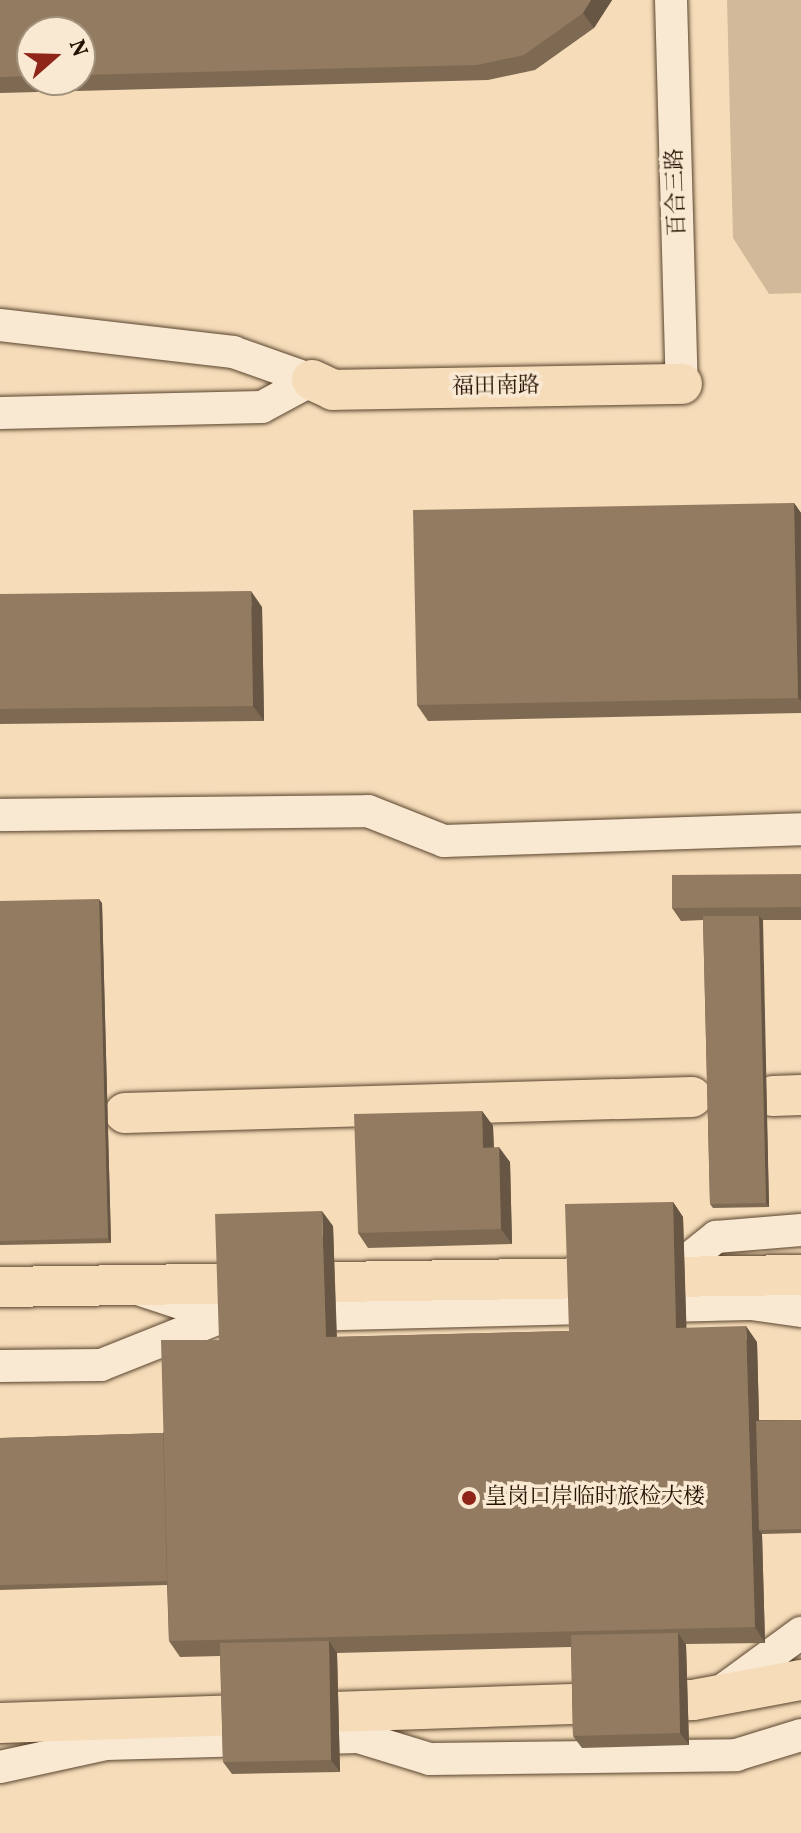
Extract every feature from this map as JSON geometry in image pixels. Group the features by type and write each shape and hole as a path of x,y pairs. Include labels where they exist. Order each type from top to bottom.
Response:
{"main road":[{"name":"福田南路","path":"312,380 333,390 682,384"},
{"path":"125,1113 692,1097"},
{"path":"0,1287 671,1273 801,1275"},
{"path":"0,1723 693,1700 801,1680"}],"street":[{"name":"百合三路","path":"671,0 682,384"},
{"path":"0,325 233,352 312,380"},
{"path":"0,413 262,407 312,380"},
{"path":"0,815 368,811 444,841 801,829"},
{"path":"671,1273 716,1237 801,1230"},
{"path":"128,1286 222,1317 751,1304 801,1311"},
{"path":"0,1366 101,1365 222,1317"},
{"path":"693,1700 748,1676 801,1633"},
{"path":"0,1767 106,1744 358,1737 430,1759 736,1755 801,1735"}],"shaded area":[{"path":"727,0 801,0 801,293 769,294 733,238"}],"building":[{"path":"0,0 591,0 583,13 524,55 477,65 96,75 96,16 16,16 16,76 0,77"},
{"path":"794,503 798,698 417,705 413,510"},
{"path":"251,591 253,706 0,709 0,594"},
{"path":"801,874 801,907 672,908 672,875"},
{"path":"99,899 108,1238 0,1241 0,901"},
{"path":"703,916 759,916 766,1203 710,1204"},
{"path":"482,1111 483,1148 499,1147 501,1229 358,1233 354,1114"},
{"name":"皇岗口岸临时旅检大楼","path":"673,1202 676,1328 746,1326 755,1627 169,1641 161,1340 219,1340 215,1214 322,1211 326,1337 569,1331 565,1204"},
{"path":"801,1420 801,1529 759,1530 756,1421"},
{"path":"163,1433 167,1581 0,1585 0,1438"},
{"path":"678,1633 680,1733 573,1736 571,1635"},
{"path":"329,1641 331,1760 223,1762 220,1643"}],"place":[{"name":"皇岗口岸临时旅检大楼","path":"469,1498"}]}
